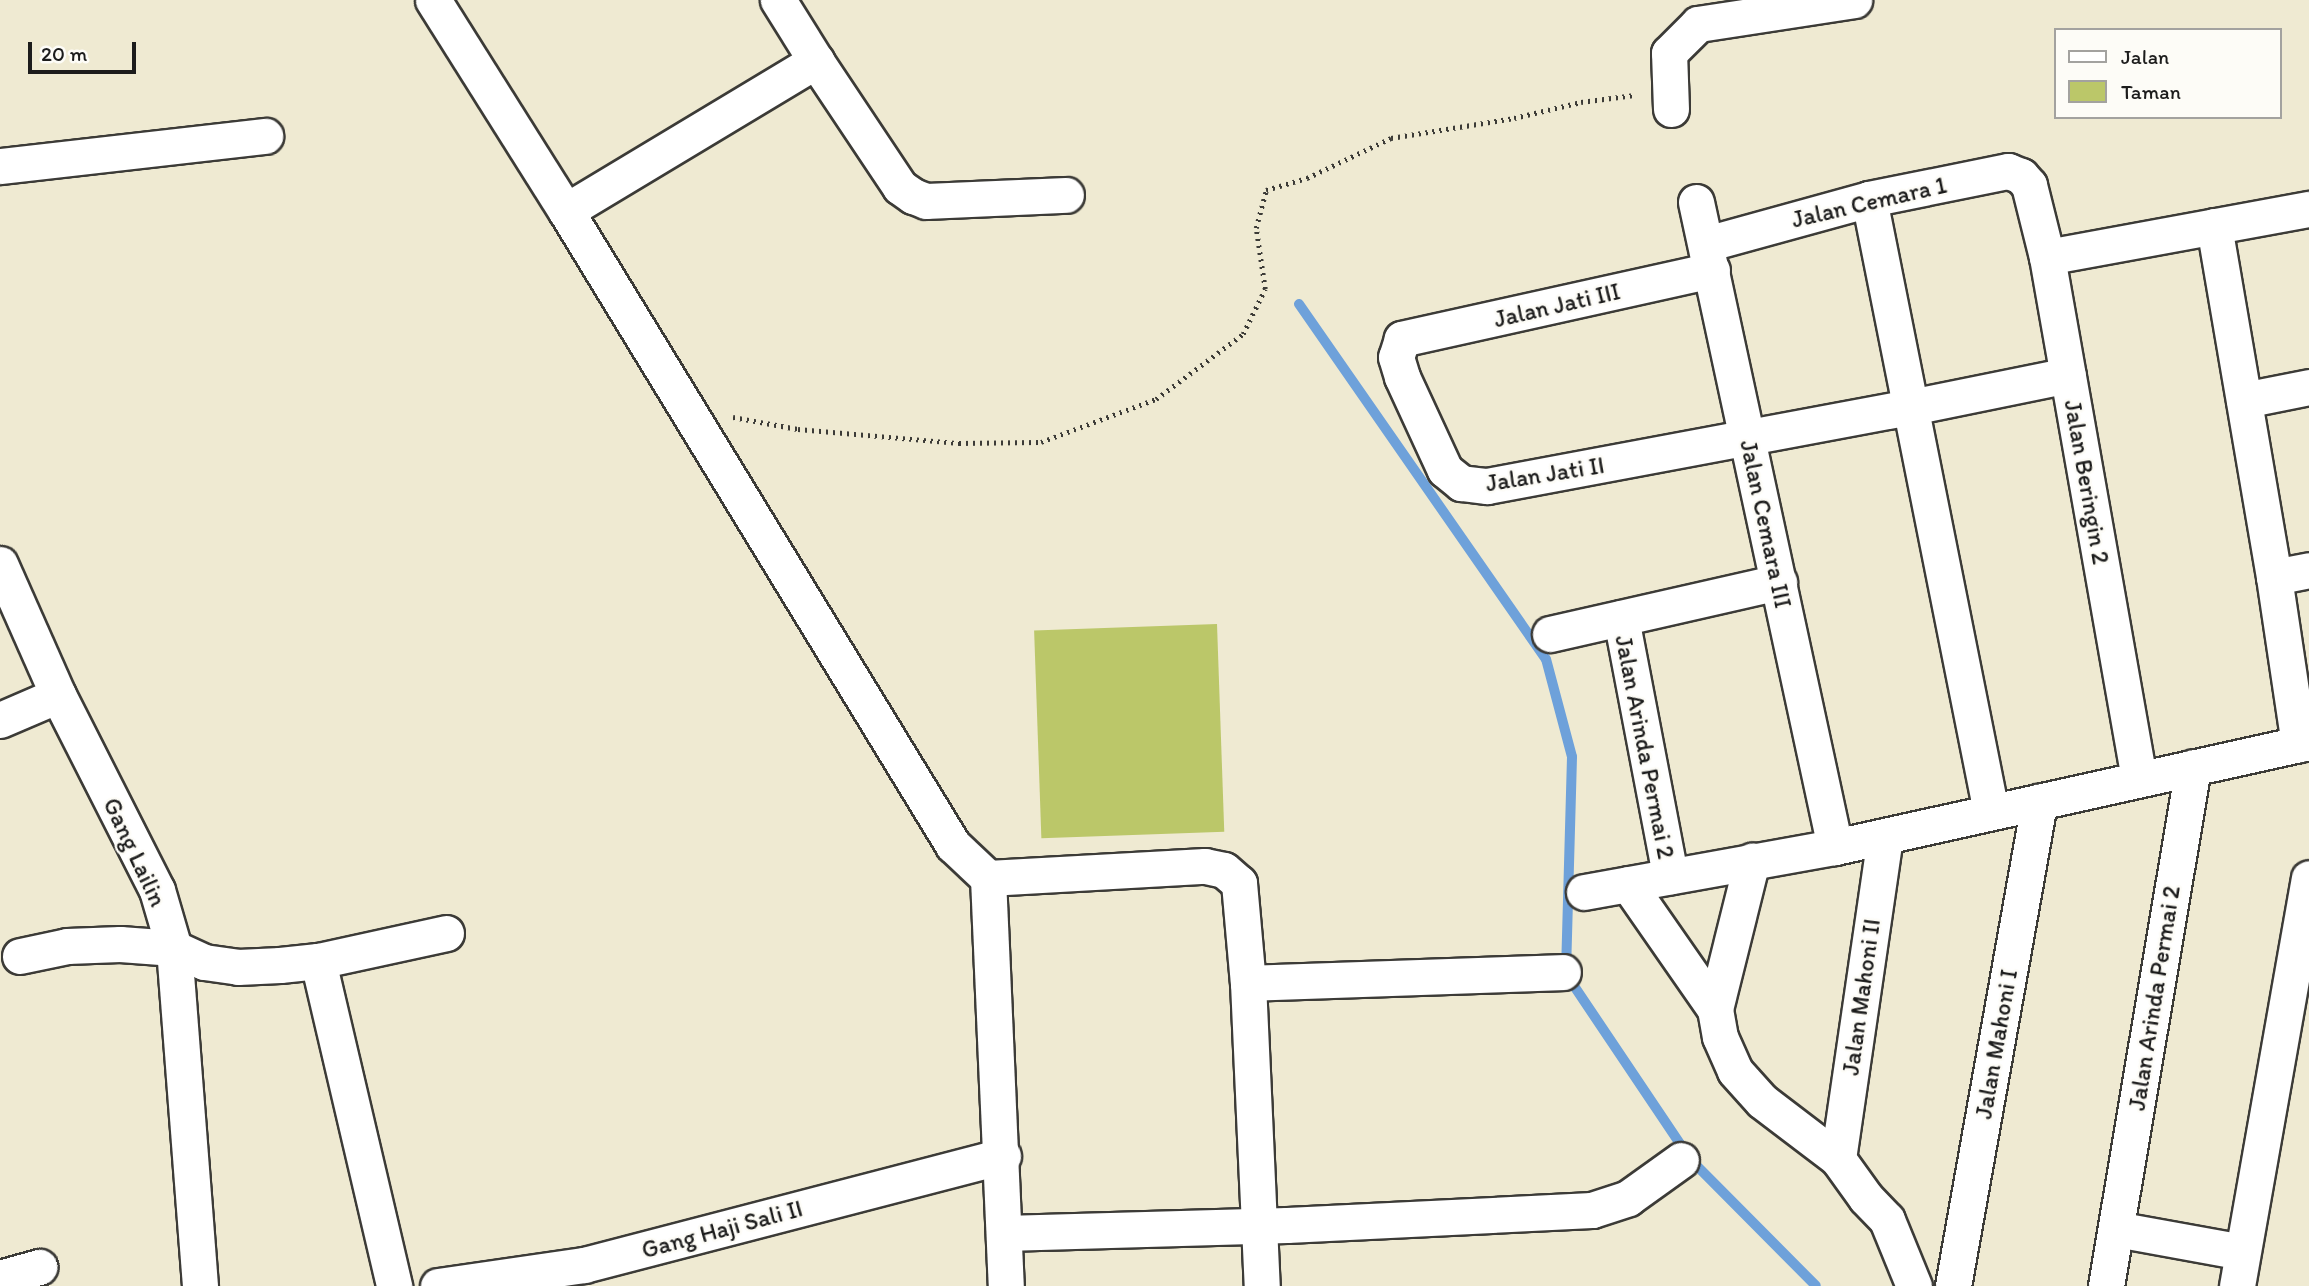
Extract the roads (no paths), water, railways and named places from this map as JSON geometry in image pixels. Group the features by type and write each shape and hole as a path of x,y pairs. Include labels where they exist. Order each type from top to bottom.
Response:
{"street":[{"path":"433,0 566,211 953,845 988,878 1003,1156 1006,1286"},
{"path":"778,0 901,187 913,196 926,201 1066,195"},
{"path":"1671,100 1669,53 1698,24 1854,0"},
{"path":"566,211 816,61"},
{"path":"0,166 265,136"},
{"name":"Jalan Cemara 1","path":"1709,257 1869,198 2008,171 2021,176 2029,185"},
{"name":"Jalan Beringin 2","path":"2029,185 2047,257 2139,779"},
{"path":"1869,198 1991,812"},
{"name":"Jalan Cemara III","path":"1696,202 1835,847"},
{"path":"2047,257 2309,208"},
{"name":"Jalan Arinda Permai 2","path":"1584,892 1835,847 2304,743 2214,226"},
{"name":"Jalan Jati III","path":"1402,339 1709,257"},
{"name":"Jalan Jati II","path":"1402,339 1396,357 1402,377 1445,470 1461,483 1488,486 1748,438"},
{"path":"1748,438 2068,374"},
{"path":"2244,400 2309,387"},
{"name":"Gang Lailin","path":"0,565 58,695 157,890 174,948 200,1286"},
{"path":"2274,578 2309,570"},
{"path":"1549,634 1779,582"},
{"name":"Jalan Arinda Permai 2","path":"1621,618 1670,876"},
{"path":"0,720 58,695"},
{"name":"Jalan Arinda Permai 2","path":"2106,1286 2193,767"},
{"name":"Jalan Mahoni I","path":"1952,1286 2039,802"},
{"name":"Jalan Mahoni II","path":"1838,1159 1885,836"},
{"name":"Jalan Arinda Permai 2","path":"1752,861 1715,1009 1720,1037 1735,1071 1762,1101 1838,1159 1866,1198 1887,1220 1914,1286"},
{"path":"988,878 1205,866 1224,870 1239,883 1248,983 1262,1286"},
{"path":"2237,1286 2309,878"},
{"name":"Jalan Arinda Permai 2","path":"1628,884 1715,1009"},
{"path":"20,956 67,946 120,944 174,948 204,961 238,967 318,961 446,933"},
{"path":"318,961 394,1286"},
{"path":"1248,983 1563,972"},
{"name":"Gang Haji Sali II","path":"438,1286 584,1265 1003,1156"},
{"path":"1004,1233 1592,1210 1628,1198 1681,1160"},
{"path":"2116,1229 2242,1252"},
{"path":"0,1278 39,1267"}],"waterway":[{"path":"1299,304 1546,659 1572,757 1566,974 1691,1160 1816,1286"}]}
